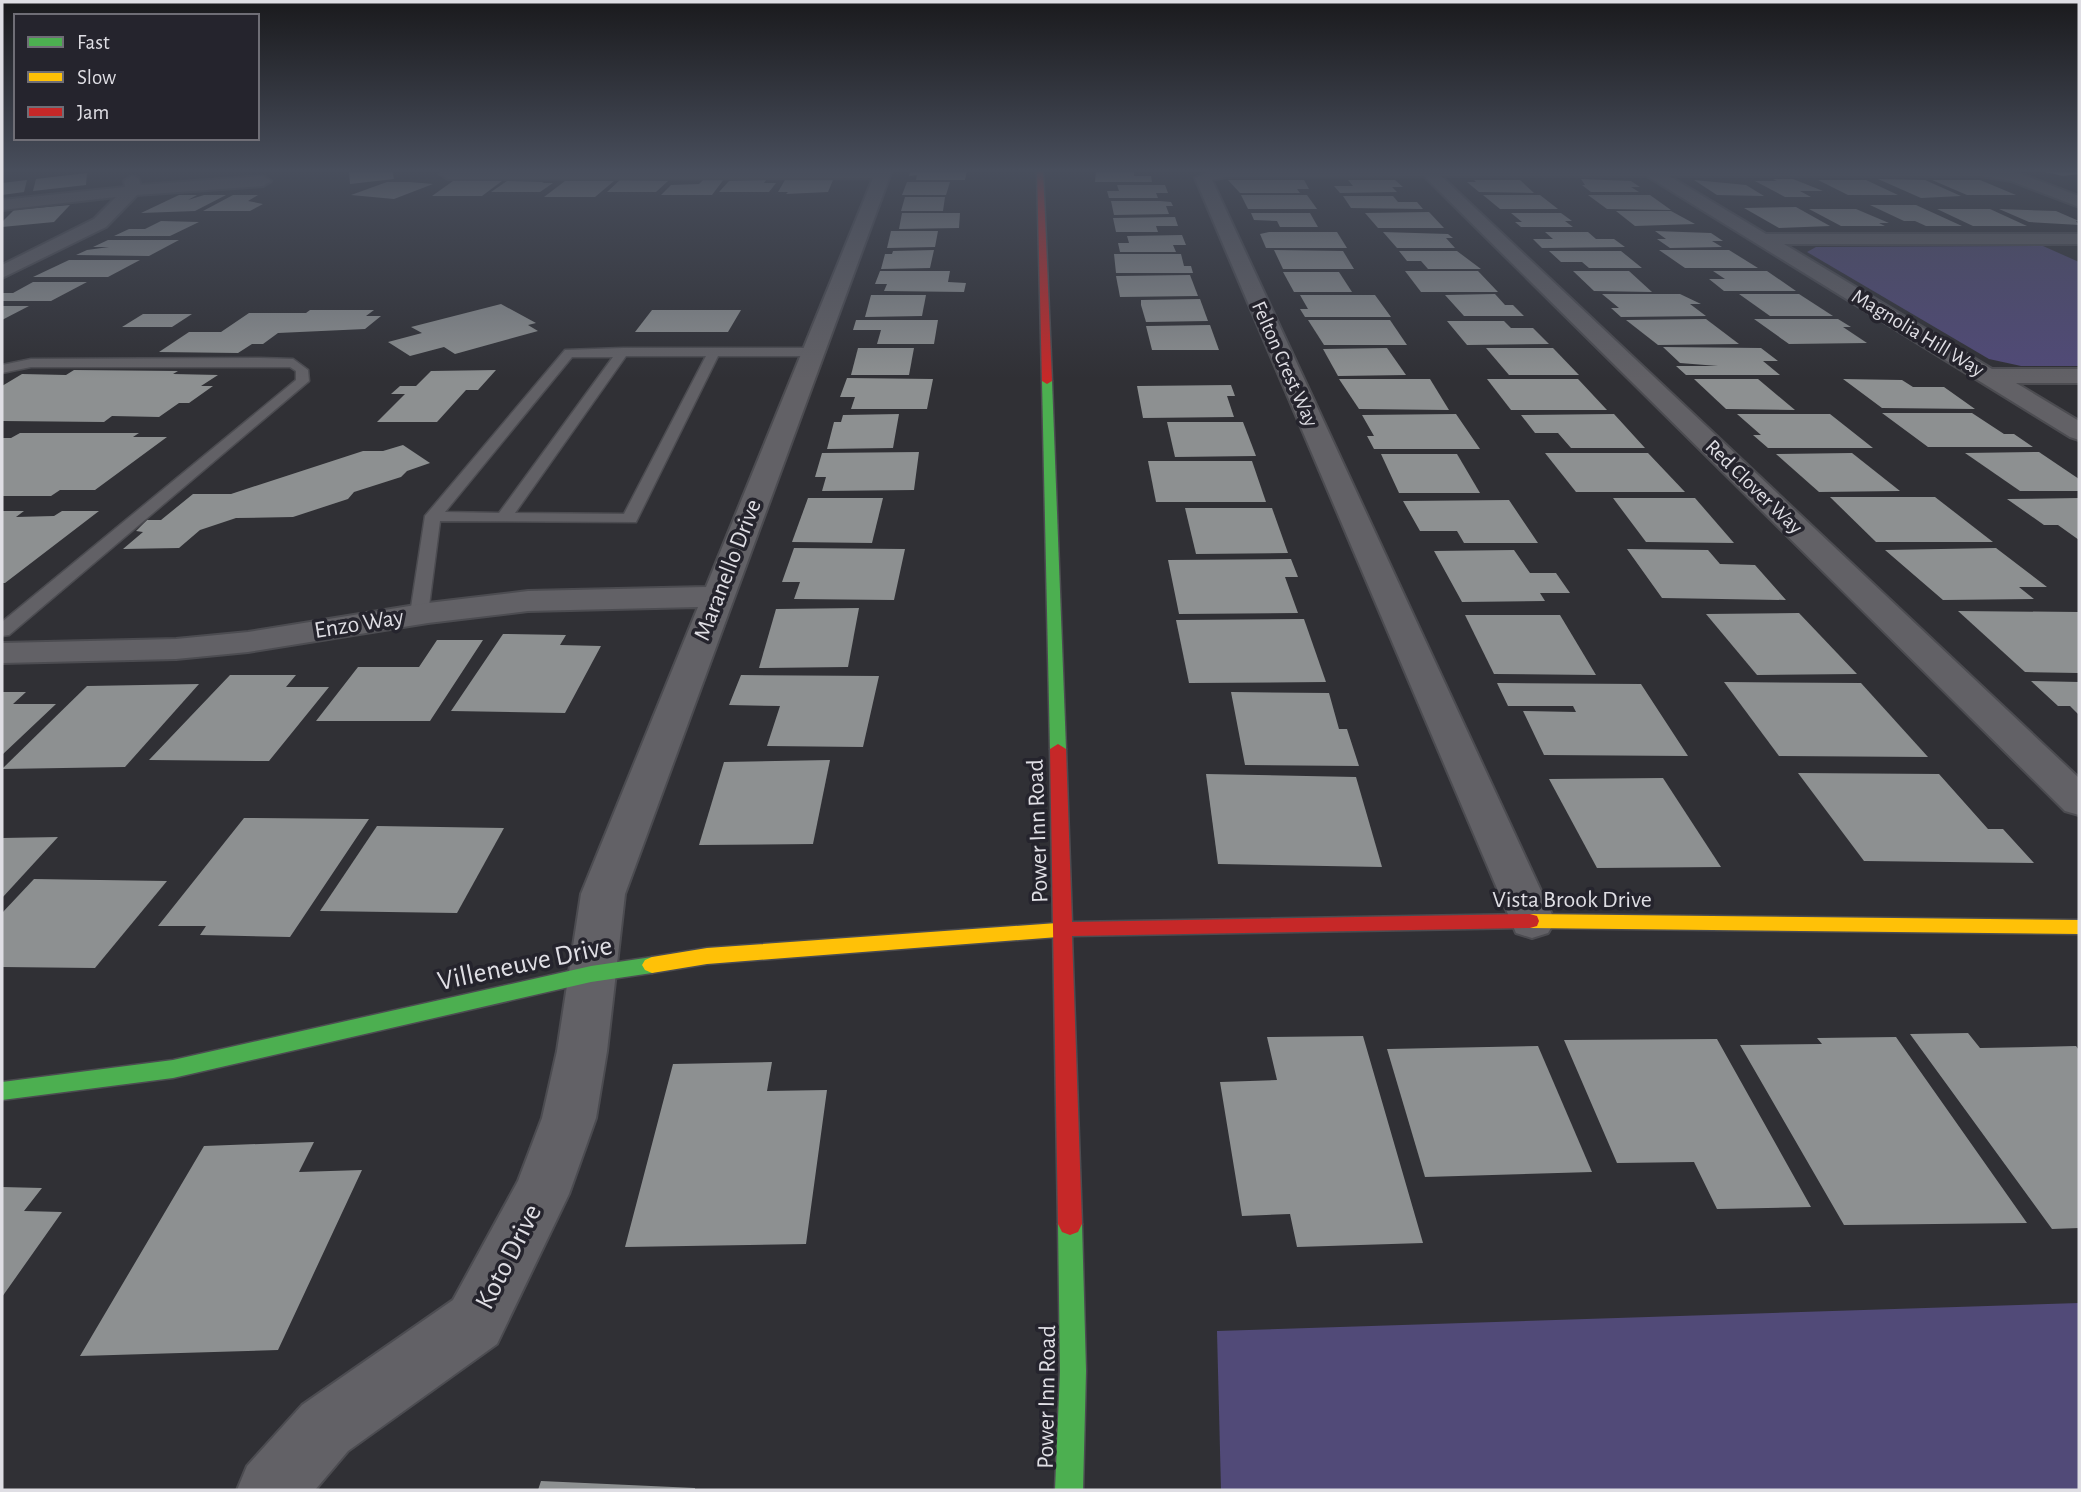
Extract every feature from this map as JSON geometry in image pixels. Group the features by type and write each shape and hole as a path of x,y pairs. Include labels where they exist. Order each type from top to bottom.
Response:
{"main road":[{"name":"Power Inn Road","path":"1042,240 1064,929 1073,1371 1069,1490"},
{"name":"Vista Brook Drive","path":"1064,929 1532,921 2079,927"},
{"name":"Villeneuve Drive","path":"2,1091 173,1069 592,975 707,956 1064,929"}],"street":[{"path":"2,272 67,240"},
{"name":"Maranello Drive","path":"592,975 603,894 857,240"},
{"name":"Felton Crest Way","path":"1229,240 1532,921"},
{"name":"Red Clover Way","path":"1498,240 2079,801"},
{"name":"Magnolia Hill Way","path":"1763,240 2079,432"},
{"path":"1989,376 2079,376"},
{"name":"Enzo Way","path":"2,653 176,649 248,642 419,614 528,601 717,597"},
{"name":"Koto Drive","path":"271,1490 325,1428 475,1322 541,1194 569,1118 582,1051 592,975"}],"lane":[{"path":"504,518 623,352"},
{"path":"433,516 630,519 714,352"},
{"path":"419,614 433,516 569,353 813,352"},
{"path":"2,369 31,363 293,363 302,370 303,382 2,631"}],"shaded area":[{"path":"2043,246 2079,262 2079,366 2021,366 1989,359 1807,252 1816,247"},
{"path":"2079,1303 2079,1490 1221,1490 1217,1331"}],"building":[{"path":"108,240 179,240 149,256 76,255 87,250 109,247 93,247"},
{"path":"889,240 936,240 935,247 887,248"},
{"path":"1128,240 1184,240 1186,245 1173,245 1176,252 1120,252 1118,243 1129,243"},
{"path":"1262,240 1342,240 1347,248 1266,248"},
{"path":"1390,240 1447,240 1455,248 1397,248"},
{"path":"1534,240 1615,240 1625,247 1542,248"},
{"path":"1658,240 1723,241 1712,241 1722,247 1670,248"},
{"path":"934,250 930,268 881,269 885,254 892,254 893,251"},
{"path":"1274,250 1343,251 1354,269 1283,269"},
{"path":"1659,250 1729,250 1758,268 1685,268"},
{"path":"1399,251 1457,251 1481,269 1428,269 1421,261 1407,261"},
{"path":"1549,251 1621,251 1642,268 1589,268 1582,262 1561,262"},
{"path":"1114,254 1181,254 1184,266 1191,266 1193,273 1116,273"},
{"path":"69,260 140,260 108,277 33,277"},
{"path":"880,271 950,271 948,282 966,283 964,292 884,291 887,284 875,284"},
{"path":"1405,271 1478,271 1498,292 1421,292"},
{"path":"1573,271 1629,271 1652,292 1594,291"},
{"path":"1713,271 1767,271 1796,291 1724,291 1709,279 1725,279"},
{"path":"1283,272 1339,272 1352,292 1294,292"},
{"path":"1190,275 1198,296 1120,297 1116,276"},
{"path":"33,282 87,282 51,301 2,301 2,293 13,293"},
{"path":"1495,294 1505,305 1513,305 1524,316 1464,316 1445,295"},
{"path":"1602,294 1680,294 1701,304 1690,304 1706,316 1621,317 1611,308 1619,308"},
{"path":"1739,294 1799,294 1833,316 1770,316"},
{"path":"871,295 926,295 922,316 865,317"},
{"path":"1300,295 1375,295 1391,317 1305,317 1300,309 1308,309"},
{"path":"1200,299 1208,321 1146,322 1141,305 1141,300"},
{"path":"501,304 536,323 528,325 538,331 455,354 444,347 410,356 388,342 422,333 411,327"},
{"path":"2,306 29,306 2,320"},
{"path":"310,310 374,310 366,316 381,316 365,329 278,333 263,344 252,344 238,353 159,352 189,332 221,332 249,313 306,313"},
{"path":"652,310 741,310 728,332 635,332"},
{"path":"143,314 192,314 172,327 122,327"},
{"path":"1706,319 1739,344 1658,345 1626,320"},
{"path":"1754,319 1838,319 1851,327 1843,327 1867,343 1789,344"},
{"path":"856,320 938,320 934,344 877,344 881,330 853,330"},
{"path":"1308,320 1390,320 1407,345 1324,345"},
{"path":"1447,321 1504,321 1511,328 1533,328 1549,344 1467,345"},
{"path":"1210,325 1219,350 1152,350 1146,326"},
{"path":"1663,347 1761,348 1778,361 1763,361 1780,375 1686,375 1676,366 1718,366 1680,363"},
{"path":"858,348 914,348 909,375 851,375"},
{"path":"1387,348 1406,375 1338,376 1323,349"},
{"path":"1486,348 1553,348 1579,375 1509,375"},
{"path":"74,370 178,371 173,374 218,375 201,386 213,386 189,403 179,403 159,417 112,416 104,422 2,421 2,386 22,374 66,375"},
{"path":"496,370 478,390 466,390 437,422 377,422 405,394 391,394 400,386 416,386 431,371"},
{"path":"847,378 933,379 927,409 851,409 855,397 840,397"},
{"path":"1339,379 1430,379 1449,410 1359,409"},
{"path":"1487,379 1578,379 1607,410 1511,410"},
{"path":"1694,379 1758,379 1795,410 1726,409"},
{"path":"1843,379 1902,380 1913,387 1944,387 1975,409 1882,408"},
{"path":"1231,385 1235,396 1227,396 1234,417 1143,418 1137,386"},
{"path":"1882,413 1972,413 2004,434 2014,434 2033,447 1928,447"},
{"path":"899,414 893,448 827,449 834,422 841,422 843,415"},
{"path":"1456,414 1480,449 1374,449 1367,436 1374,436 1362,415"},
{"path":"1614,414 1645,448 1571,448 1558,433 1535,433 1521,415"},
{"path":"1737,414 1830,414 1873,448 1768,448 1753,435 1761,435"},
{"path":"1167,422 1243,422 1256,456 1175,457"},
{"path":"20,433 139,433 133,437 167,437 95,490 60,490 51,496 2,496 2,438 11,438"},
{"path":"403,445 430,463 407,471 401,477 354,492 348,499 293,517 236,518 200,530 179,548 123,549 143,532 136,531 147,520 161,520 193,494 231,494 363,451 383,451"},
{"path":"919,452 914,490 822,491 826,477 815,477 822,453"},
{"path":"2039,452 2079,479 2079,491 2020,491 1965,453"},
{"path":"1545,453 1648,453 1685,492 1576,492"},
{"path":"1852,453 1900,491 1819,492 1776,454"},
{"path":"1381,454 1457,454 1480,493 1399,493"},
{"path":"1148,461 1252,461 1266,502 1156,502"},
{"path":"1830,497 1935,497 1993,542 1876,542"},
{"path":"808,498 883,498 872,543 792,542"},
{"path":"1613,498 1695,498 1734,543 1646,542"},
{"path":"2079,498 2079,540 2058,525 2044,525 2007,499"},
{"path":"1509,500 1538,543 1464,543 1457,531 1420,531 1403,501"},
{"path":"1185,508 1272,508 1288,553 1196,554"},
{"path":"2,511 24,511 16,517 54,516 62,511 99,511 2,583"},
{"path":"794,548 905,549 894,600 794,599 800,582 782,582"},
{"path":"1996,548 2047,587 2019,587 2034,599 1943,600 1885,550"},
{"path":"1627,549 1708,550 1720,564 1755,565 1786,600 1662,598"},
{"path":"1514,550 1530,573 1556,573 1570,593 1540,593 1545,601 1462,602 1434,551"},
{"path":"1291,559 1298,577 1285,577 1298,613 1179,614 1168,560"},
{"path":"859,608 848,667 759,668 776,609"},
{"path":"1958,611 2079,612 2079,673 2025,672"},
{"path":"1799,613 1857,674 1757,675 1706,614"},
{"path":"1465,615 1560,615 1596,675 1494,674"},
{"path":"1304,619 1326,682 1189,683 1176,620"},
{"path":"503,634 566,635 560,645 601,646 565,713 451,711"},
{"path":"437,640 483,640 430,721 316,721 358,667 419,667"},
{"path":"230,675 296,675 286,687 329,687 269,761 149,760"},
{"path":"741,675 879,676 863,747 767,746 780,706 729,705"},
{"path":"2031,681 2079,682 2079,715 2070,706 2058,706"},
{"path":"1724,682 1861,683 1928,757 1779,756"},
{"path":"1497,683 1641,684 1688,756 1544,755 1523,711 1576,712 1573,706 1508,706"},
{"path":"199,684 125,767 2,769 87,686"},
{"path":"2,692 26,692 13,704 56,704 2,755"},
{"path":"1231,692 1329,693 1339,729 1347,729 1359,766 1245,765"},
{"path":"830,760 813,844 699,845 724,762"},
{"path":"1798,773 1939,774 1988,829 2003,829 2034,863 1864,861"},
{"path":"1206,774 1356,777 1382,867 1218,864"},
{"path":"1663,778 1721,867 1597,868 1549,779"},
{"path":"244,818 369,819 290,937 200,935 206,926 158,926"},
{"path":"377,826 504,828 457,913 320,911"},
{"path":"58,837 2,898 2,838"},
{"path":"34,879 167,881 95,968 2,967 2,913"},
{"path":"1968,1033 1980,1048 2076,1046 2079,1050 2079,1228 2052,1229 1910,1034"},
{"path":"1363,1036 1423,1243 1297,1247 1290,1214 1242,1216 1220,1082 1277,1080 1267,1037"},
{"path":"1896,1037 2027,1223 1844,1225 1740,1045 1822,1044 1817,1038"},
{"path":"1717,1039 1811,1207 1717,1209 1694,1162 1617,1163 1564,1040"},
{"path":"1538,1046 1592,1172 1425,1177 1387,1049"},
{"path":"772,1062 767,1091 827,1090 806,1244 625,1247 673,1064"},
{"path":"314,1142 299,1172 362,1170 278,1350 80,1356 204,1146"},
{"path":"2,1187 42,1188 24,1211 62,1212 2,1297"},
{"path":"541,1481 695,1488 695,1490 538,1490"}],"traffic: fast":[{"path":"1047,381 1058,749"},
{"path":"2,1091 173,1069 591,974 652,965"},
{"path":"1069,1490 1073,1371 1070,1224"}],"traffic: slow":[{"path":"1530,921 2079,927"},
{"path":"652,965 707,956 1071,929"}],"traffic: jam":[{"path":"1042,240 1047,381"},
{"path":"1058,749 1070,1224"},
{"path":"1071,929 1530,921"}]}
